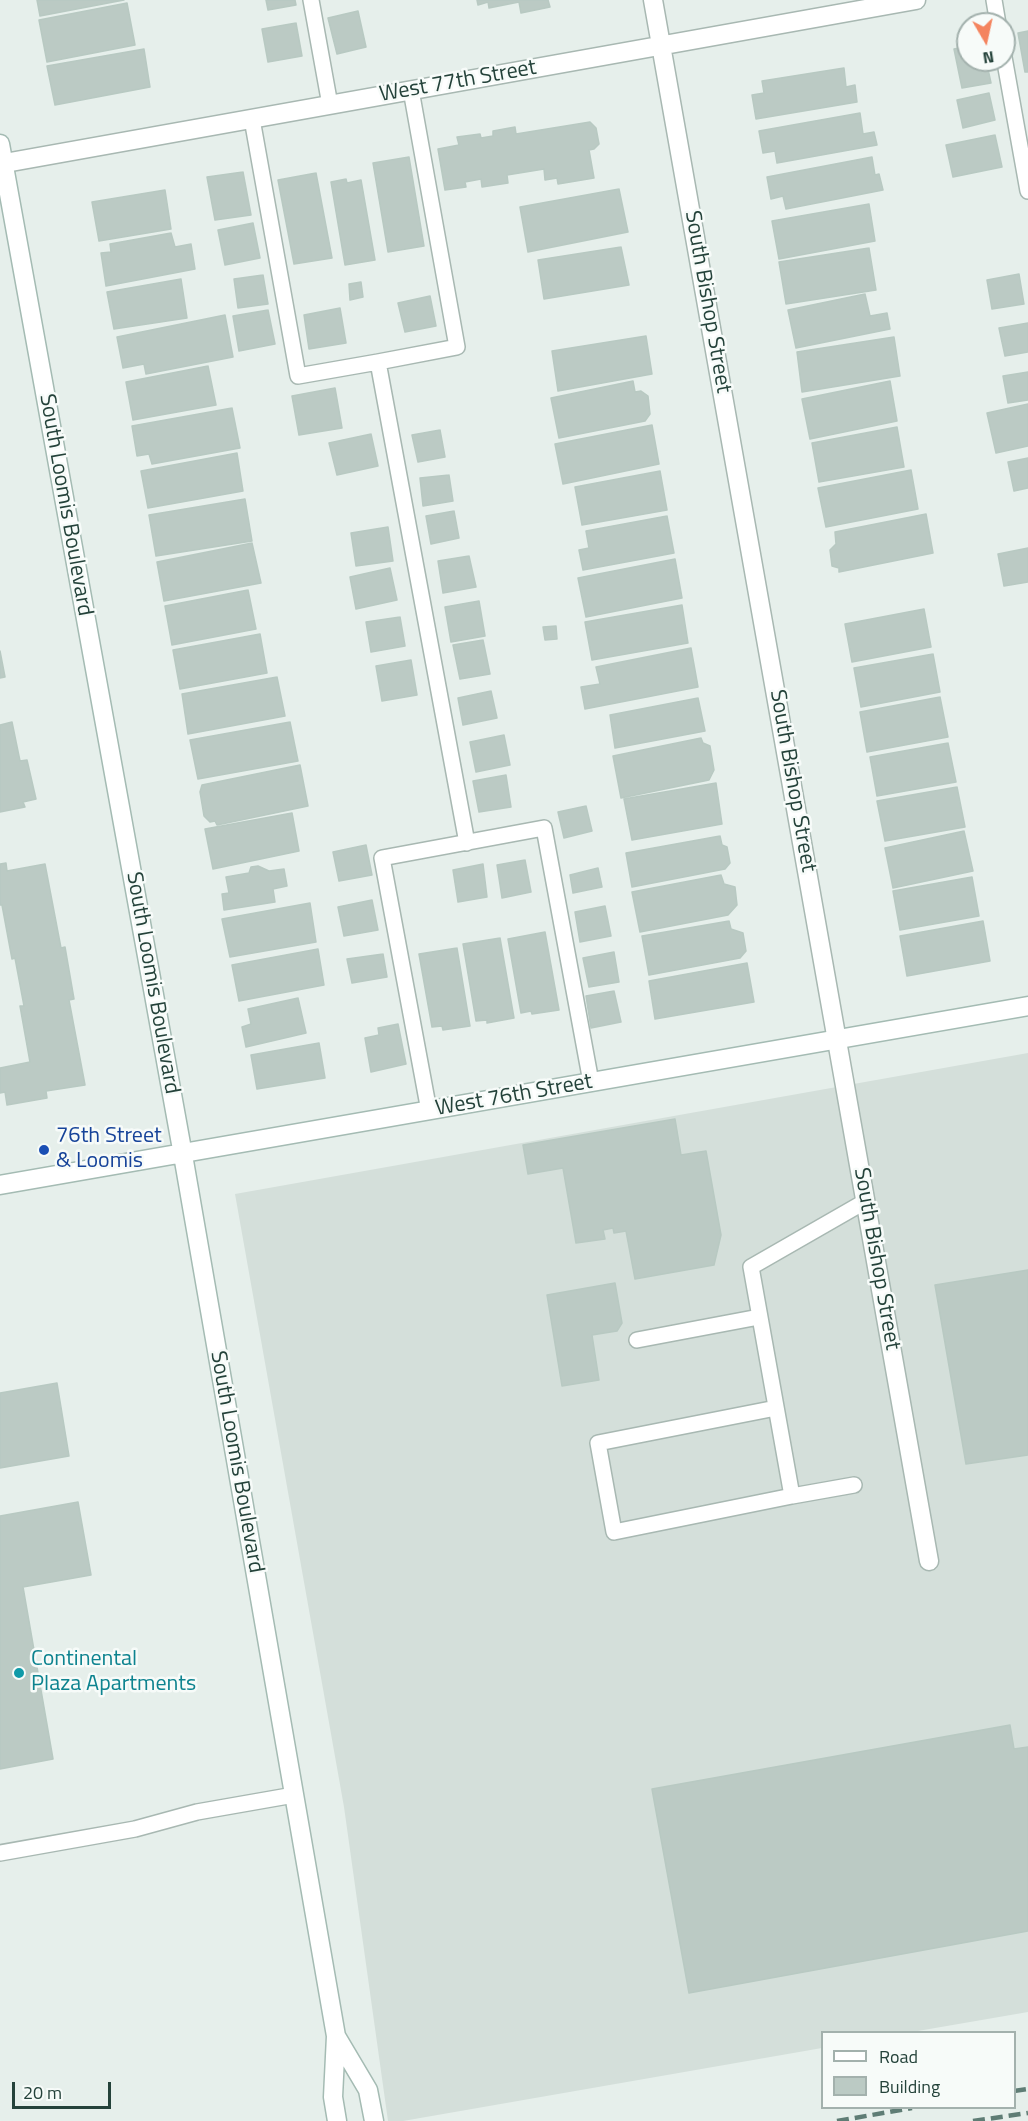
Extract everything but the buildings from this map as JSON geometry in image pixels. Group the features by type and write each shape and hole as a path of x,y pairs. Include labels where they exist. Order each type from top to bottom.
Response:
{"street":[{"name":"South Bishop Street","path":"653,0 929,1561"},
{"name":"West 77th Street","path":"2,163 916,0"},
{"name":"South Loomis Boulevard","path":"0,144 183,1155 336,2036 333,2097 338,2121"},
{"name":"West 76th Street","path":"0,1185 183,1155 1028,1006"},
{"name":"South Loomis Boulevard","path":"336,2036 368,2090 374,2121"}],"lane":[{"path":"311,0 330,105"},
{"path":"1007,72 1028,190"},
{"path":"252,119 298,376 457,348 411,90"},
{"path":"378,362 467,843"},
{"path":"429,1111 382,858 544,828 591,1082"},
{"path":"792,1496 751,1267 866,1202"},
{"path":"637,1340 759,1317"},
{"path":"776,1408 598,1443 614,1532 854,1485"},
{"path":"0,1853 135,1829 196,1812 294,1796"}],"shaded area":[{"path":"1028,1053 1028,2012 918,2031 821,2031 821,2048 403,2121 388,2121 344,1807 235,1194"}],"railway":[{"path":"1016,2091 1028,2089"},
{"path":"837,2121 906,2109"},
{"path":"973,2121 1028,2113"}],"place":[{"name":"76th Street & Loomis","path":"44,1150"},
{"name":"Continental Plaza Apartments","path":"19,1673"}]}
